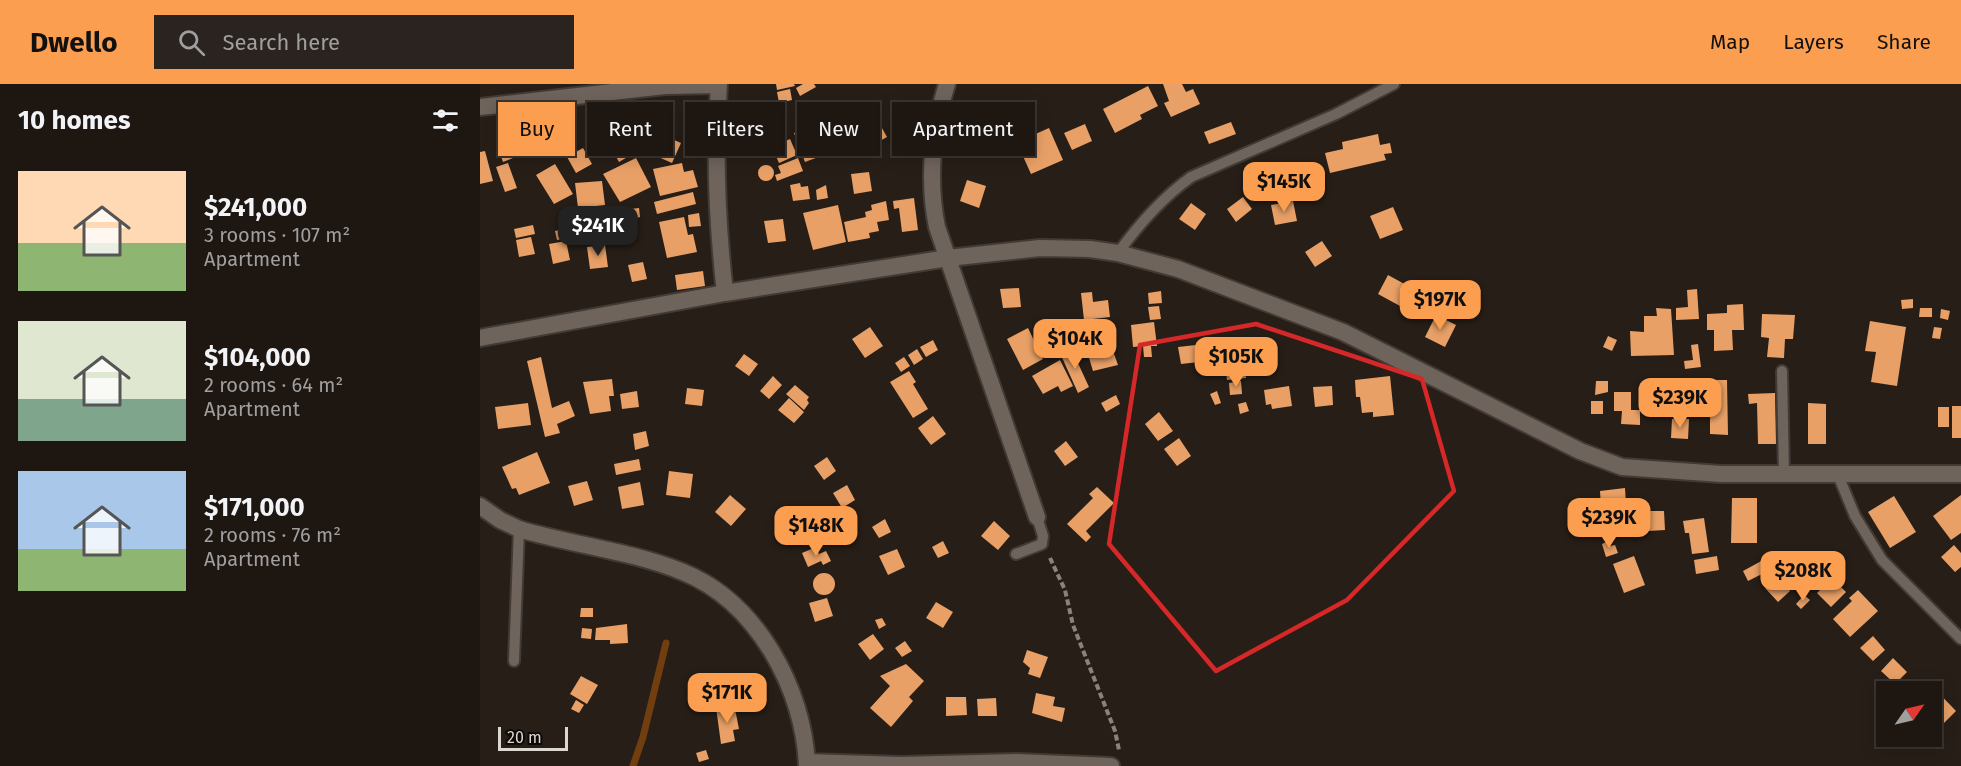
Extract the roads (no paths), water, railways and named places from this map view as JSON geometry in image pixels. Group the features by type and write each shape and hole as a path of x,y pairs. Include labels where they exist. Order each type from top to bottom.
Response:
{"street":[{"path":"480,107 665,86 719,84 715,177 725,293"},
{"path":"947,84 938,113 931,154 932,199 948,258 1037,517"},
{"path":"480,338 725,293 948,258 1040,248 1118,253 1229,287 1343,332 1604,461 1622,467 1721,474 1961,474"},
{"path":"480,506 500,520 519,529 684,572 724,598 761,636 788,680 800,718 807,764 901,765 1115,761"}],"lane":[{"path":"1118,253 1138,226 1172,192 1191,177 1336,114 1394,84"},
{"path":"1782,371 1784,474"},
{"path":"1838,475 1855,516 1882,560 1961,639"},
{"path":"1016,554 1042,544 1043,536 1037,517"},
{"path":"514,661 519,529"}],"waterway":[{"path":"633,766 643,737 666,643"}]}
